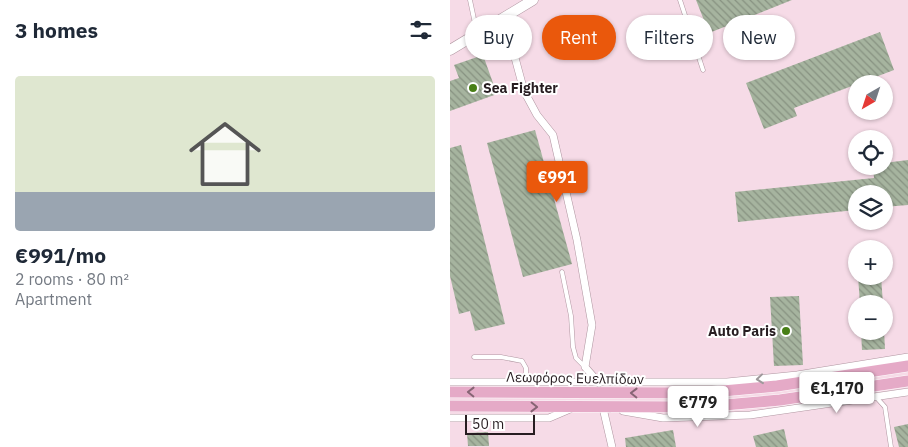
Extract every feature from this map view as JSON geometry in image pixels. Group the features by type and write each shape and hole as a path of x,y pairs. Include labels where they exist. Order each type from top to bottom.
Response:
{"main road":[{"name":"Λεωφόρος Ευελπίδων","path":"450,392 702,393 777,386 843,371 908,366"},
{"name":"Λεωφόρος Ευελπίδων","path":"450,406 574,408 702,407 875,391 908,381"}],"street":[{"path":"507,15 533,0"},
{"path":"450,50 465,41"},
{"path":"516,60 524,91 537,114 553,135 577,240 592,325 585,367 599,383"},
{"path":"450,382 727,382 843,371 908,357"},
{"path":"875,391 908,392"},
{"path":"450,418 549,418 574,408"},
{"path":"604,408 612,447"}],"lane":[{"path":"470,0 473,15"},
{"path":"680,0 703,70"},
{"path":"562,272 571,316 573,347 576,358 585,367"},
{"path":"474,357 501,357 522,361 526,368 526,383"},
{"path":"875,391 884,408 891,447"}],"building":[{"path":"696,0 792,0 754,15 723,15 723,27 713,31 713,15 702,15"},
{"path":"880,32 894,70 881,75 848,75 848,87 794,108 797,116 764,129 746,83"},
{"name":"Sea Fighter","path":"468,60 485,60 497,94 450,111 450,81 459,78 454,65"},
{"path":"535,130 572,264 523,277 487,143"},
{"path":"461,145 505,324 475,331 470,311 459,314 450,276 450,148"},
{"path":"908,160 908,205 893,206 893,185 848,185 848,211 738,222 735,192 874,178 874,175 893,175 893,162"},
{"path":"859,285 882,285 882,295 859,295"},
{"name":"Auto Paris","path":"799,296 803,365 774,366 770,297"},
{"path":"861,340 884,340 885,349 862,350"},
{"path":"908,424 908,447 899,447 894,427"},
{"path":"784,429 788,447 756,447 753,436"},
{"path":"673,430 676,447 626,447 625,438"},
{"path":"488,432 489,446 468,446 467,433"}],"place":[{"name":"Sea Fighter","path":"473,88"},
{"name":"Auto Paris","path":"786,331"}]}
